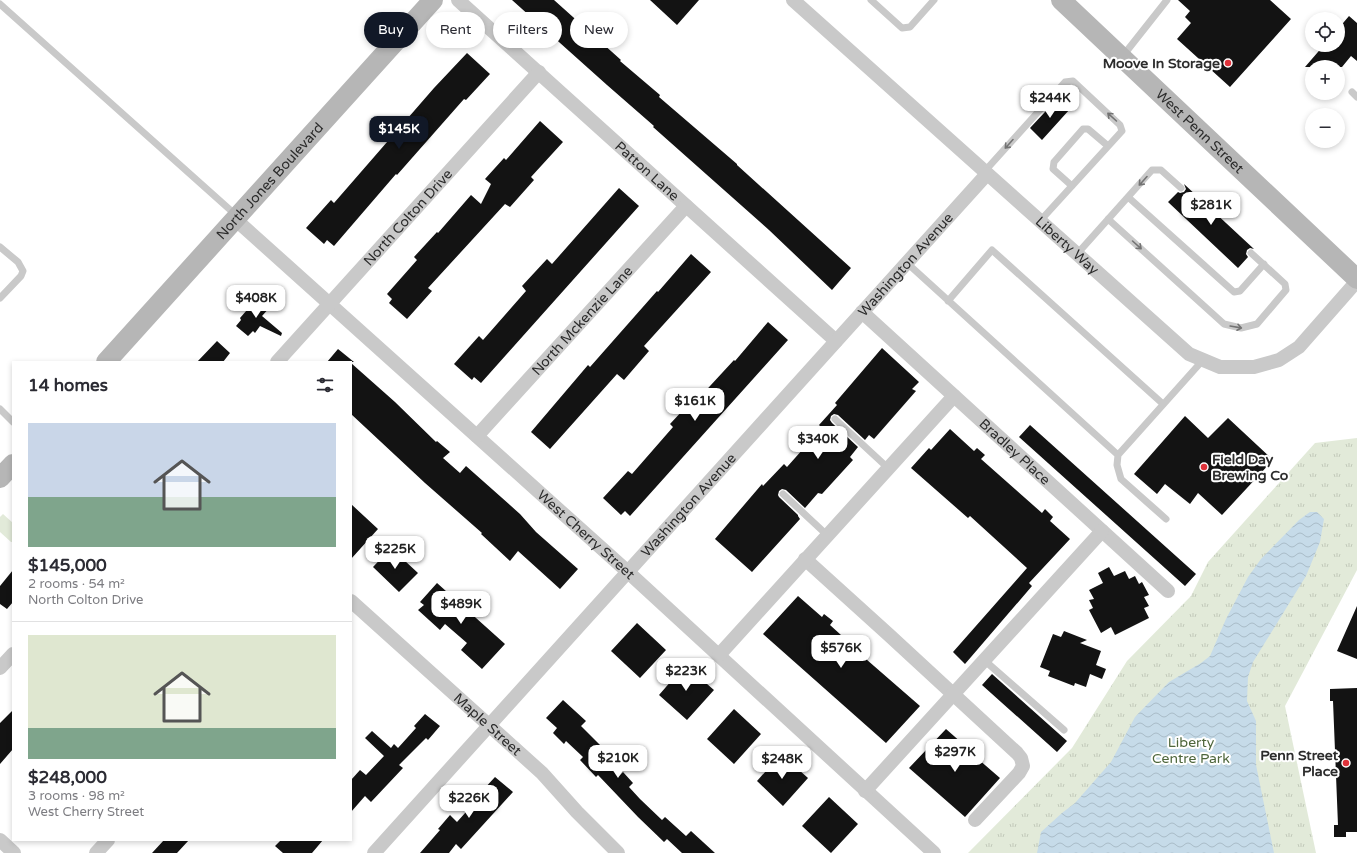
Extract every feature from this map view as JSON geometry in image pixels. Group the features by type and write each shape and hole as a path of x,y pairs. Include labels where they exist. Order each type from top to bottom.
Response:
{"street":[{"name":"North Jones Boulevard","path":"107,361 433,0"},
{"name":"Patton Lane","path":"458,0 836,341"},
{"name":"West Penn Street","path":"1061,0 1357,280"},
{"name":"Liberty Way","path":"798,2 986,173 1189,354 1220,367 1254,368 1279,360 1299,347 1357,280"},
{"name":"North Colton Drive","path":"278,361 538,72"},
{"name":"Washington Avenue","path":"374,853 907,263 986,173"},
{"name":"North Mckenzie Lane","path":"477,436 686,206"},
{"name":"West Cherry Street","path":"236,217 330,304 628,572 934,853"},
{"name":"Bradley Place","path":"862,312 1168,591"},
{"path":"719,655 954,396"},
{"path":"0,478 12,465"},
{"path":"865,791 1102,531"},
{"path":"805,559 953,693 1021,758 1023,766 1019,774 975,820"},
{"name":"Maple Street","path":"352,602 542,773 577,812 618,853"},
{"path":"0,668 12,655"},
{"path":"0,840 14,853"},
{"path":"96,853 107,841"}],"lane":[{"path":"871,0 902,28 910,28 934,0"},
{"path":"1122,57 1167,0"},
{"path":"0,4 236,217"},
{"path":"986,173 1065,82 1072,81 1120,125 1122,131 1040,221"},
{"path":"1072,186 1053,170 1054,162 1083,129 1088,129 1108,146"},
{"path":"1077,254 1152,170 1161,170 1180,188"},
{"path":"1128,196 1234,292 1240,291 1264,264"},
{"path":"1108,219 1224,324 1241,328 1257,324 1286,290 1285,284 1251,253"},
{"path":"0,247 18,262 23,270 21,276 0,298"},
{"path":"948,301 992,250 1163,404"},
{"path":"907,263 1118,455"},
{"path":"1166,518 1121,479 1117,465 1118,455 1203,360"},
{"path":"0,409 12,421"},
{"path":"835,419 888,468"},
{"path":"783,494 827,535"},
{"path":"984,660 1064,730"}],"green space":[{"name":"Liberty Centre Park","path":"1357,438 1357,570 1285,706 1316,853 968,853 1072,748 1127,661 1191,596 1208,562 1315,443"},
{"path":"3,514 12,522 12,542 0,532 0,517"}],"water":[{"path":"1310,512 1317,512 1324,519 1320,542 1306,576 1253,662 1248,677 1247,701 1256,721 1256,765 1274,853 1037,853 1041,832 1075,803 1111,762 1135,717 1169,682 1210,656 1226,619 1248,577 1261,559 1299,520"}],"building":[{"path":"512,0 554,0 570,14 570,48 608,48 621,60 620,61 660,95 659,97 737,164 851,268 832,290 769,230 562,45 562,12 525,12"},
{"path":"650,0 699,0 677,25"},
{"name":"Moove In Storage","path":"1178,0 1270,0 1291,19 1230,87 1177,39 1191,23 1185,17 1190,11"},
{"path":"1349,16 1357,23 1357,61 1351,56 1345,63 1345,60 1311,60 1318,52 1345,52 1345,21"},
{"path":"467,53 490,74 466,100 464,99 397,175 396,174 334,246 327,240 324,244 306,228 331,200 334,203 434,88"},
{"path":"1058,98 1070,109 1042,140 1030,128"},
{"path":"540,121 563,142 531,177 534,180 510,207 505,204 428,288 432,291 407,319 389,303 392,299 387,294 417,260 414,257 437,232 438,233 471,195 481,204 491,184 485,179 504,158 506,160"},
{"path":"1184,184 1254,249 1250,248 1247,250 1246,254 1248,257 1238,268 1168,202 1178,192 1184,192 1186,189"},
{"path":"619,188 639,206 481,383 474,377 472,380 454,364 479,336 483,340 526,291 522,286 547,259 552,264"},
{"path":"691,254 711,272 644,346 649,351 624,380 617,374 550,449 531,432 588,365 590,367"},
{"path":"259,296 271,306 262,316 282,333 281,336 260,326 255,333 253,331 248,336 236,326 241,320 240,318"},
{"path":"768,322 788,340 630,516 625,511 621,515 603,498 628,471 632,474 673,427 670,424 696,396 698,399 734,360 735,361"},
{"path":"217,341 230,353 224,361 198,361"},
{"path":"882,348 919,382 912,389 916,391 874,439 869,435 865,440 838,415 834,414 831,416 830,420 832,423 858,447 850,457 853,460 822,494 818,493 805,508 786,490 782,489 779,491 779,497 798,515 800,519 752,572 715,539 762,484 763,486 784,464 787,467 803,449 802,448 821,427 819,425 837,405 835,403"},
{"path":"338,349 354,362 352,361 328,361"},
{"path":"352,364 395,402 436,442 437,441 450,452 443,458 460,473 466,466 520,514 536,532 578,569 560,589 518,551 510,561 481,534 482,533 425,483 352,415"},
{"name":"Field Day Brewing Co","path":"1185,416 1208,438 1228,418 1273,460 1222,515 1198,493 1190,504 1165,484 1157,494 1134,474"},
{"path":"1030,425 1196,574 1185,586 1019,437"},
{"path":"950,429 974,451 977,448 985,455 981,459 1042,513 1045,509 1053,517 1050,521 1070,539 1029,583 1032,586 965,664 953,652 1027,568 970,516 968,518 911,468 929,448 931,450"},
{"path":"352,505 378,529 352,558"},
{"path":"391,548 418,573 399,592 373,567"},
{"path":"1109,567 1114,576 1125,571 1129,579 1135,576 1139,584 1142,582 1149,595 1144,597 1149,606 1144,608 1149,618 1115,635 1111,627 1101,633 1089,610 1093,608 1089,600 1094,599 1089,590 1103,583 1098,573"},
{"path":"12,571 12,603 7,609 0,604 0,586"},
{"path":"437,583 505,644 482,669 461,650 467,643 445,624 440,630 418,610 424,605 420,602"},
{"path":"798,596 822,617 824,614 833,621 830,625 852,645 851,646 920,706 886,743 763,634"},
{"path":"1357,606 1357,659 1337,651"},
{"path":"637,623 666,650 640,678 611,651"},
{"path":"1064,631 1087,640 1080,643 1101,651 1096,665 1106,669 1102,679 1090,674 1086,687 1075,683 1074,686 1048,676 1050,671 1040,667 1053,634 1061,637"},
{"path":"685,665 714,690 687,720 659,695"},
{"path":"992,674 1067,741 1057,752 982,685"},
{"name":"Penn Street Place","path":"1357,688 1357,832 1346,832 1346,837 1334,837 1334,825 1338,825 1333,701 1330,701 1330,689"},
{"path":"563,700 586,721 581,726 607,752 601,758 619,776 623,772 633,783 629,787 640,799 662,820 665,817 686,836 691,831 715,853 682,853 667,839 664,842 598,775 596,777 580,760 583,757 566,741 564,744 553,733 557,728 546,718"},
{"path":"734,709 761,734 734,764 707,739"},
{"path":"12,711 12,750 0,764 0,723"},
{"path":"425,714 440,726 428,740 426,738 399,765 403,768 371,802 365,796 352,811 352,779 360,770 366,775 384,756 365,738 372,731 391,748 394,744 398,748 416,728 414,726"},
{"path":"946,729 971,751 973,748 981,755 978,759 1000,778 965,817 909,768"},
{"path":"781,754 808,778 783,806 757,781"},
{"path":"495,777 513,792 461,849 456,844 449,853 420,853 440,830 438,829 450,815 457,822 474,803 468,797 479,786 483,790"},
{"path":"829,797 858,824 831,853 802,826"},
{"path":"163,841 188,841 177,853 152,853"},
{"path":"280,841 322,841 312,853 283,853 275,846"}],"place":[{"name":"Moove In Storage","path":"1228,63"},
{"name":"Field Day Brewing Co","path":"1204,467"},
{"name":"Penn Street Place","path":"1346,763"}]}
